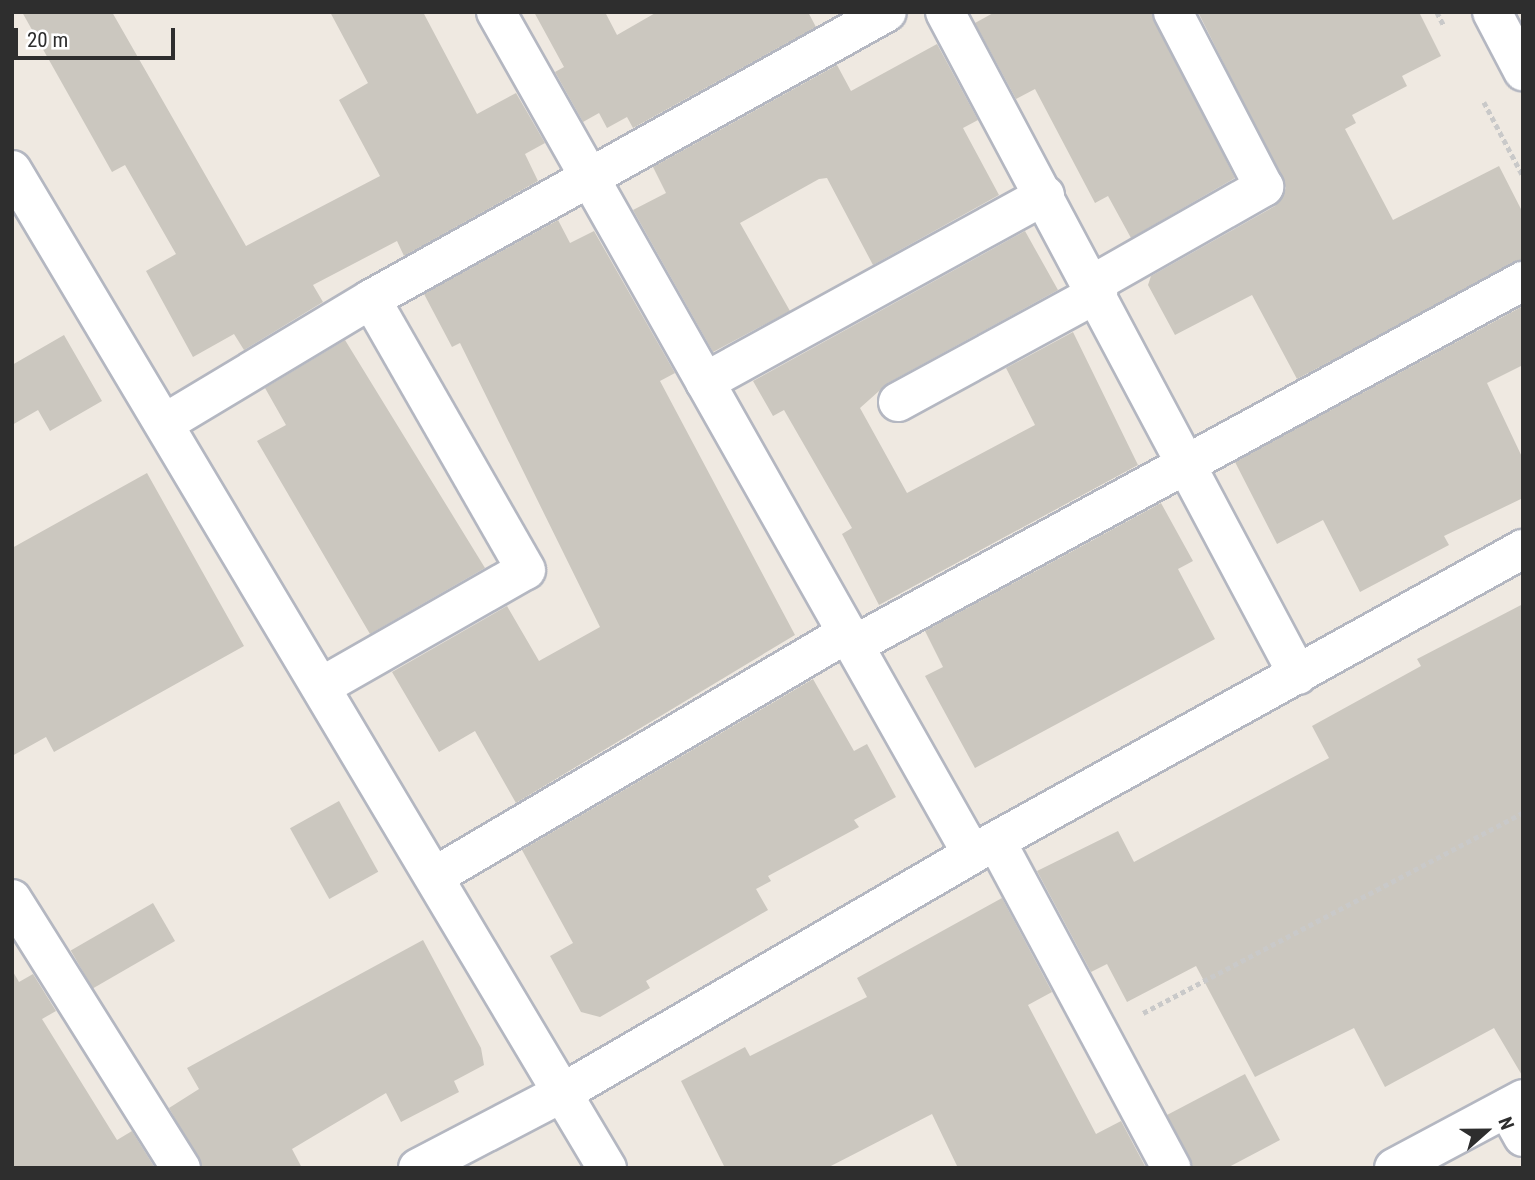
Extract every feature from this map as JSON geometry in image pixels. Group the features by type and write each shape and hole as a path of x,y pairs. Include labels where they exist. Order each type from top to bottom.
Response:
{"street":[{"path":"496,12 851,639 1102,1034 1171,1168"},
{"path":"165,423 371,299 887,12"},
{"path":"944,12 1045,195 1298,675"},
{"path":"898,402 1095,289 1264,187 1173,12"},
{"path":"1492,12 1523,71"},
{"path":"12,170 324,685 607,1168"},
{"path":"705,382 1045,195"},
{"path":"435,876 851,639 1523,281"},
{"path":"324,685 526,570 371,299"},
{"path":"418,1168 562,1093 984,848 1523,549"},
{"path":"12,899 181,1168"},
{"path":"1394,1168 1518,1115"}],"path":[{"path":"1102,1034 1523,813"}],"building":[{"path":"22,12 112,12 246,246 380,176 339,100 368,83 330,12 423,12 477,114 516,93 545,143 525,154 538,181 404,256 397,241 313,285 323,302 244,350 234,334 193,357 146,271 176,254 125,165 112,172"},
{"path":"534,12 605,12 617,35 657,12 808,12 816,27 633,128 627,117 607,128 599,113 583,122 555,72 564,67"},
{"path":"995,12 1151,12 1235,178 1131,238 1108,196 1095,203 1035,89 1016,99 975,23"},
{"path":"1198,12 1419,12 1441,56 1402,76 1407,86 1352,115 1356,123 1345,129 1393,220 1499,166 1523,213 1523,259 1297,379 1252,295 1175,335 1148,285 1151,276 1275,206 1286,188"},
{"path":"937,44 978,120 963,128 999,195 873,265 827,178 819,179 740,223 790,311 713,352 633,210 666,193 653,167 837,65 851,91"},
{"path":"558,220 570,243 594,231 675,373 660,381 795,635 516,803 475,731 439,752 392,672 507,606 539,661 600,627 460,343 452,347 424,294"},
{"path":"1025,231 1058,290 888,383 860,408 907,493 1035,425 1006,368 1073,332 1138,465 879,605 842,534 852,528 784,410 773,416 753,381"},
{"path":"1523,306 1523,365 1487,383 1523,459 1523,498 1444,536 1449,545 1360,592 1323,520 1277,544 1235,462"},
{"path":"64,335 102,401 50,431 38,410 12,425 12,365"},
{"path":"345,340 485,568 370,634 257,441 286,425 265,388"},
{"path":"147,473 244,646 54,752 46,737 12,756 12,548"},
{"path":"1161,503 1193,561 1178,569 1215,639 975,768 925,676 943,667 925,631"},
{"path":"1523,604 1523,1077 1494,1028 1385,1087 1354,1028 1255,1077 1196,966 1127,1002 1107,964 1091,972 1037,871 1118,831 1134,862 1329,758 1312,726 1421,666 1417,659"},
{"path":"813,679 854,751 867,744 896,797 854,820 859,827 768,876 771,881 756,889 768,910 646,981 650,988 600,1017 581,1012 550,956 573,943 522,850"},
{"path":"339,801 378,872 329,899 290,828"},
{"path":"1002,898 1052,992 1028,1005 1096,1134 1121,1121 1146,1168 958,1168 932,1114 827,1168 725,1168 681,1081 745,1047 750,1056 867,997 857,978"},
{"path":"153,903 175,941 93,989 71,951"},
{"path":"423,940 481,1048 484,1065 454,1081 459,1092 401,1122 386,1093 292,1149 302,1168 203,1168 169,1108 199,1089 187,1068"},
{"path":"12,970 19,982 33,974 56,1011 42,1019 117,1140 132,1131 155,1168 12,1168"},
{"path":"1245,1074 1280,1140 1227,1168 1193,1168 1167,1115"}]}
